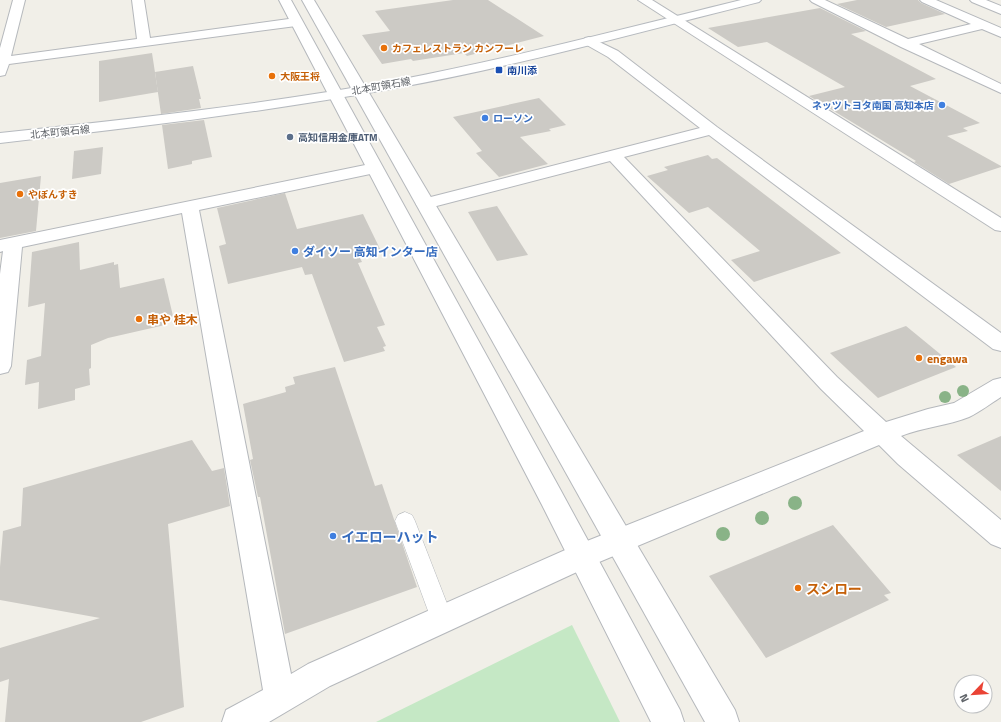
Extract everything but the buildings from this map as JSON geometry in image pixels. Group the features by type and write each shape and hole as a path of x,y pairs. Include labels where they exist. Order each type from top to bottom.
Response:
{"street":[{"path":"0,74 19,0"},
{"path":"138,0 144,41"},
{"path":"285,0 582,556 668,722"},
{"path":"308,0 723,722"},
{"path":"644,0 1001,226"},
{"name":"北本町領石線","path":"0,138 226,111 336,95 491,65 755,0"},
{"path":"816,0 1001,89"},
{"path":"926,0 1001,33"},
{"path":"976,0 1001,10"},
{"path":"4,61 144,41 296,22"},
{"path":"905,44 983,25"},
{"path":"589,41 613,54 712,130 1001,344"},
{"path":"425,204 712,130"},
{"path":"614,156 829,383 882,434 1001,536"},
{"path":"0,366 6,244 375,168"},
{"path":"190,207 280,699"},
{"path":"238,722 319,675 582,556 910,422 962,410 1001,386"}],"lane":[{"path":"405,521 442,619"}],"green space":[{"path":"572,625 620,722 376,722"}],"place":[{"name":"カフェレストラン カンフーレ","path":"384,48"},
{"name":"南川添","path":"499,70"},
{"name":"大阪王将","path":"272,76"},
{"name":"ネッツトヨタ南国 高知本店","path":"942,105"},
{"name":"ローソン","path":"485,118"},
{"name":"高知信用金庫ATM","path":"290,137"},
{"name":"やぽんすき","path":"20,194"},
{"name":"ダイソー 高知インター店","path":"295,251"},
{"name":"串や 桂木","path":"139,319"},
{"name":"engawa","path":"919,358"},
{"name":"イエローハット","path":"333,536"},
{"name":"スシロー","path":"798,588"}]}
